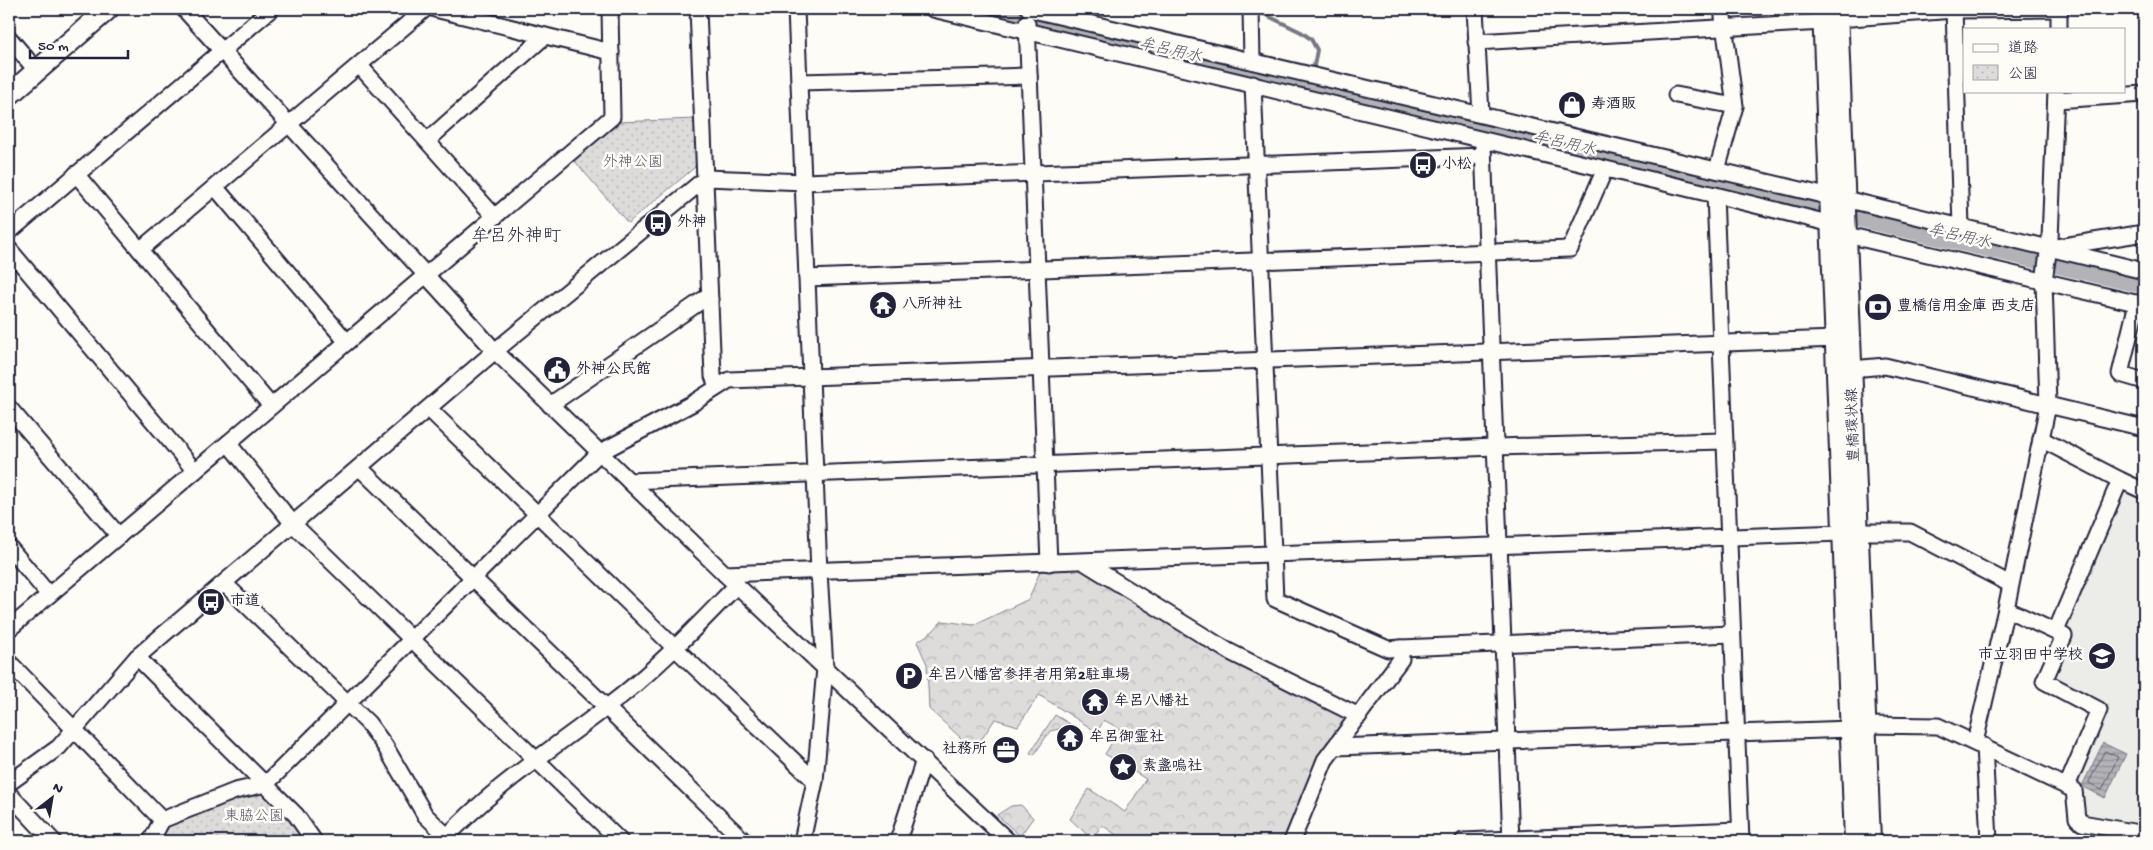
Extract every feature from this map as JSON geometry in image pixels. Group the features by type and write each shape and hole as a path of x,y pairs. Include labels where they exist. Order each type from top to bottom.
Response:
{"main road":[{"path":"9,94 108,9"},
{"name":"豊橋環状線","path":"1830,15 1839,212 1852,368 1851,532"},
{"name":"豊橋環状線","path":"1839,212 1836,339 1851,532 1858,727 1856,841"},
{"name":"豊橋環状線","path":"1858,727 1870,841"}],"street":[{"path":"184,9 496,351 736,585 1008,841"},
{"path":"9,232 271,9"},
{"path":"140,250 216,188 289,123 426,9"},
{"path":"435,9 611,52"},
{"path":"9,629 612,117 610,9"},
{"path":"698,9 706,178 712,376 717,387"},
{"path":"796,9 819,572 825,668 816,781 802,841"},
{"path":"933,9 1027,18 1252,61 1483,139 1526,137 1717,170 1839,212 2046,262 2144,271"},
{"path":"1251,9 1252,61"},
{"path":"1475,9 1481,114"},
{"path":"1717,170 1735,106 1722,9"},
{"path":"1476,42 1724,26 1830,15 1954,9 2060,9 2059,28"},
{"path":"1954,9 1962,227"},
{"path":"1027,18 1049,563"},
{"path":"1027,18 1253,84 1481,114 1526,137 1605,169 1715,195 1962,227 2141,304 2120,374 2144,381"},
{"path":"428,140 545,36"},
{"path":"9,38 36,70"},
{"path":"359,65 495,216"},
{"path":"800,82 1029,76"},
{"path":"1253,84 1258,163 1275,599 1388,649 1503,642 1732,634"},
{"path":"1989,841 1979,744 2010,584 2048,405 2046,262 2056,96 2144,94"},
{"path":"1676,95 1735,106"},
{"path":"1483,139 1511,840"},
{"path":"9,783 41,762 76,729 108,689 138,658 224,583 496,351 706,178 804,182 1258,163 1483,156"},
{"path":"807,278 1570,249 1605,169"},
{"path":"76,174 271,406"},
{"path":"216,188 347,342"},
{"path":"1463,841 1740,836 1723,441 1715,195"},
{"path":"2046,262 2144,233"},
{"path":"9,249 195,471"},
{"path":"550,405 704,299 710,299"},
{"path":"151,841 162,820 236,791 266,784 600,453 729,380 1836,339"},
{"path":"1852,368 1885,366 2144,428"},
{"path":"9,408 119,536"},
{"path":"429,409 675,648 816,781"},
{"path":"2041,439 2120,480 2144,490"},
{"path":"629,481 1494,447 1723,441"},
{"path":"228,443 294,525 620,841"},
{"path":"360,468 744,841"},
{"path":"2056,631 2120,480"},
{"path":"725,574 819,572 1851,532 1910,532 2010,584"},
{"path":"9,547 49,595"},
{"path":"1084,562 1228,651 1358,716"},
{"path":"224,583 368,723 385,746 425,815 447,840 486,800 535,760 607,708 675,648 736,585"},
{"path":"2006,609 2064,636 2044,681 2100,710 2067,786"},
{"path":"1292,841 1324,760 1335,748 1401,658 1401,648"},
{"path":"138,658 296,814 314,841"},
{"path":"9,662 76,729 162,820"},
{"path":"1335,748 1926,724 1938,726 1979,744 2067,786 2074,790 2077,798 2077,818 2082,823 2132,836"},
{"path":"898,841 924,760"},
{"path":"9,794 54,841"}],"shaded area":[{"name":"市立羽田中学校","path":"2125,488 2144,496 2144,829 2087,819 2081,813 2082,794 2077,776 2104,708 2050,679 2063,630"}],"green space":[{"name":"外神公園","path":"696,119 698,159 694,168 628,223 573,159 616,122"},
{"name":"牟呂八幡社","path":"1079,567 1346,717 1347,720 1320,755 1283,841 1125,841 1102,825 1092,839 1070,819 1089,789 1125,812 1146,779 1105,754 1120,729 1104,720 1097,732 1039,695 1018,726 995,719 975,749 967,748 961,738 929,709 927,664 917,642 933,631 942,621 974,625 1029,599 1040,571"},
{"path":"1055,715 1070,724 1068,727 1050,731 1034,755 1030,753"},
{"name":"東脇公園","path":"261,790 294,821 306,841 157,841 166,824 239,796"},
{"path":"1021,805 1033,818 1020,836 997,815 1011,806"}],"water":[{"path":"2103,743 2126,754 2105,798 2082,786"}],"waterway":[{"name":"牟呂用水","path":"985,9 2144,282"},
{"path":"1256,10 1301,32 1311,39 1317,50 1313,71"}],"place":[{"name":"寿酒販","path":"1572,105"},
{"name":"小松","path":"1423,165"},
{"name":"外神","path":"658,223"},
{"name":"八所神社","path":"883,305"},
{"name":"豊橋信用金庫 西支店","path":"1878,307"},
{"name":"外神公民館","path":"557,370"},
{"name":"市道","path":"211,602"},
{"name":"市立羽田中学校","path":"2102,656"},
{"name":"牟呂八幡宮参拝者用第2駐車場","path":"909,676"},
{"name":"牟呂八幡社","path":"1095,702"},
{"name":"牟呂御霊社","path":"1070,738"},
{"name":"社務所","path":"1006,750"},
{"name":"素盞嗚社","path":"1123,767"}],"district":[{"name":"牟呂外神町","path":"516,237"}]}
